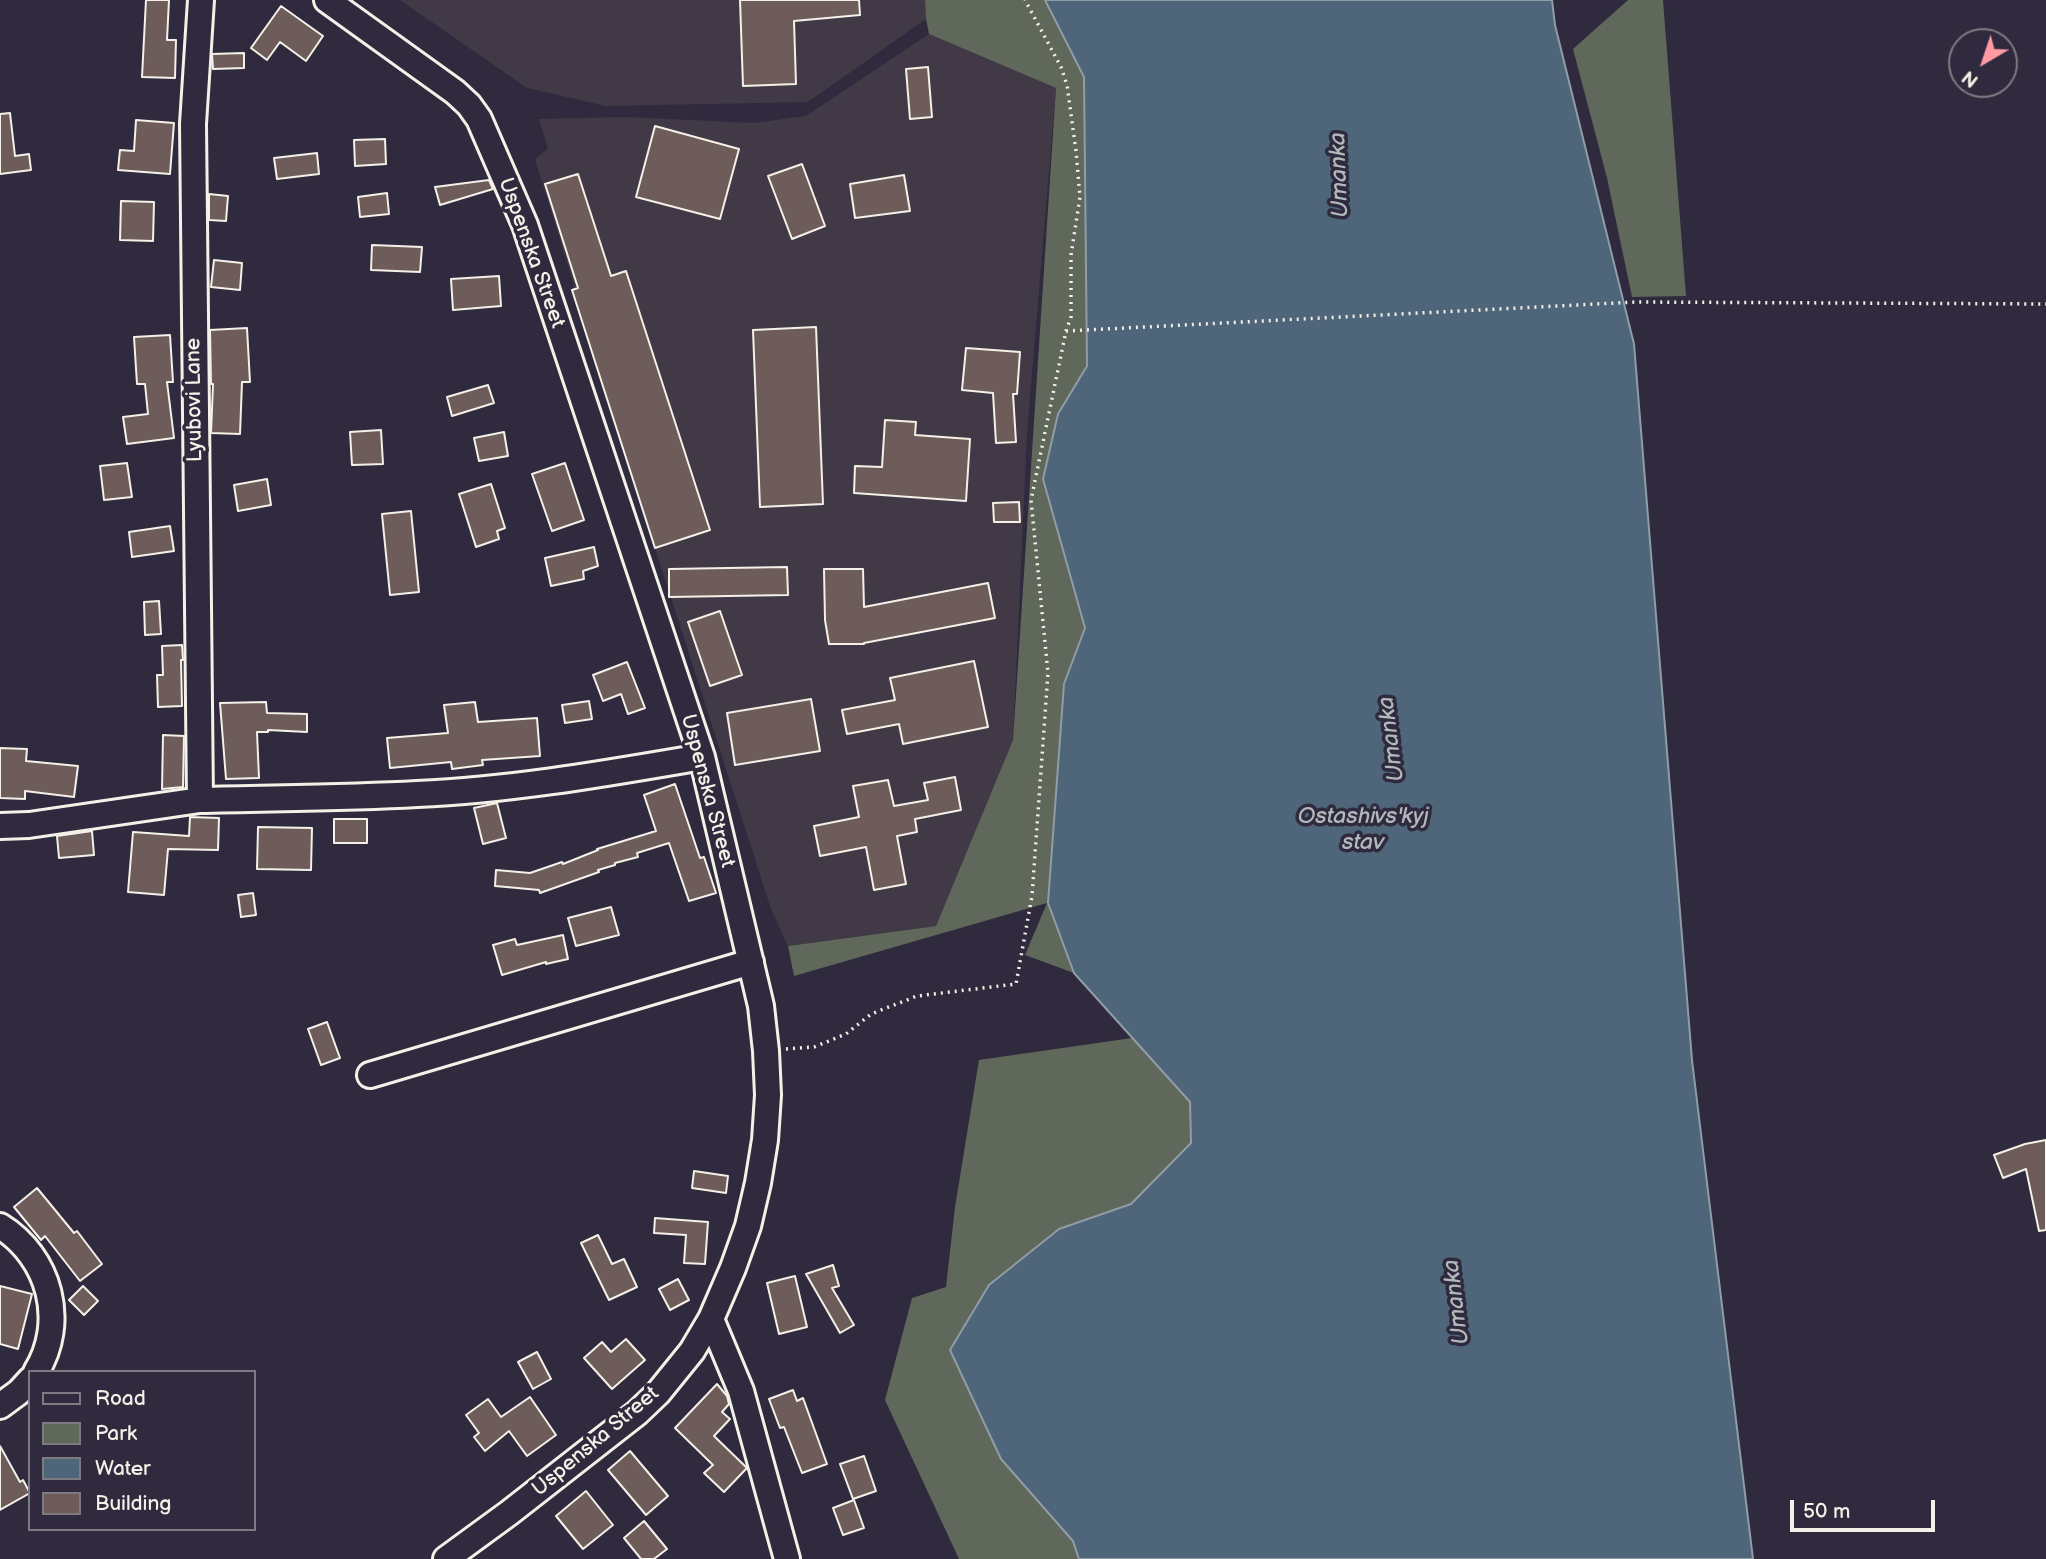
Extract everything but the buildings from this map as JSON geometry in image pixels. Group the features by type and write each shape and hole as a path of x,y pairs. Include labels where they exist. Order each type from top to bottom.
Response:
{"street":[{"name":"Lyubovi Lane","path":"200,800 193,124 201,0"},
{"name":"Uspenska Street","path":"327,0 455,92 469,105 479,119 525,225 702,757 761,1006 766,1051 766,1118 758,1183 748,1226 711,1319 686,1359 658,1393 637,1412 446,1559"},
{"path":"0,826 29,825 200,800 419,794 543,782 702,757"},
{"path":"370,1075 751,962"},
{"path":"0,1226 26,1247 39,1265 52,1304 50,1343 37,1370"},
{"path":"711,1319 741,1391 787,1559"},
{"path":"0,1406 28,1382"}],"path":[{"path":"766,1051 814,1047 846,1034 871,1014 917,996 1016,984 1032,896 1048,673 1031,500 1071,317 1071,255 1080,197 1067,85 1061,67 1025,0"},
{"path":"1066,331 1636,302 2046,304"}],"shaded area":[{"path":"400,0 925,0 926,19 808,102 606,106 527,88"},
{"path":"929,34 1056,88 1027,433 1013,740 936,926 788,946 771,909 655,548 535,159 548,149 539,119 627,117 754,123 806,116"}],"green space":[{"path":"925,0 1045,0 1084,77 1087,366 1058,414 1043,479 1085,629 1064,684 1048,903 1074,973 1025,955 1047,903 794,976 788,946 936,926 1013,740 1056,88 929,34"},
{"path":"1628,0 1663,0 1686,296 1632,297 1607,178 1573,49"},
{"path":"1132,1038 1190,1102 1191,1143 1131,1204 1059,1229 989,1285 950,1350 1001,1459 1073,1541 1079,1559 959,1559 885,1400 912,1298 946,1287 955,1207 979,1060"}],"water":[{"name":"Ostashivs'kyj stav","path":"1045,0 1552,0 1555,25 1634,344 1692,1060 1753,1559 1079,1559 1073,1541 1001,1459 950,1350 989,1285 1059,1229 1131,1204 1191,1143 1190,1102 1074,973 1048,903 1064,684 1085,628 1043,479 1058,414 1087,366 1084,77"}],"water label":[{"name":"Umanka","path":"1340,175"},
{"name":"Umanka","path":"1392,739"},
{"name":"Umanka","path":"1457,1302"}]}
